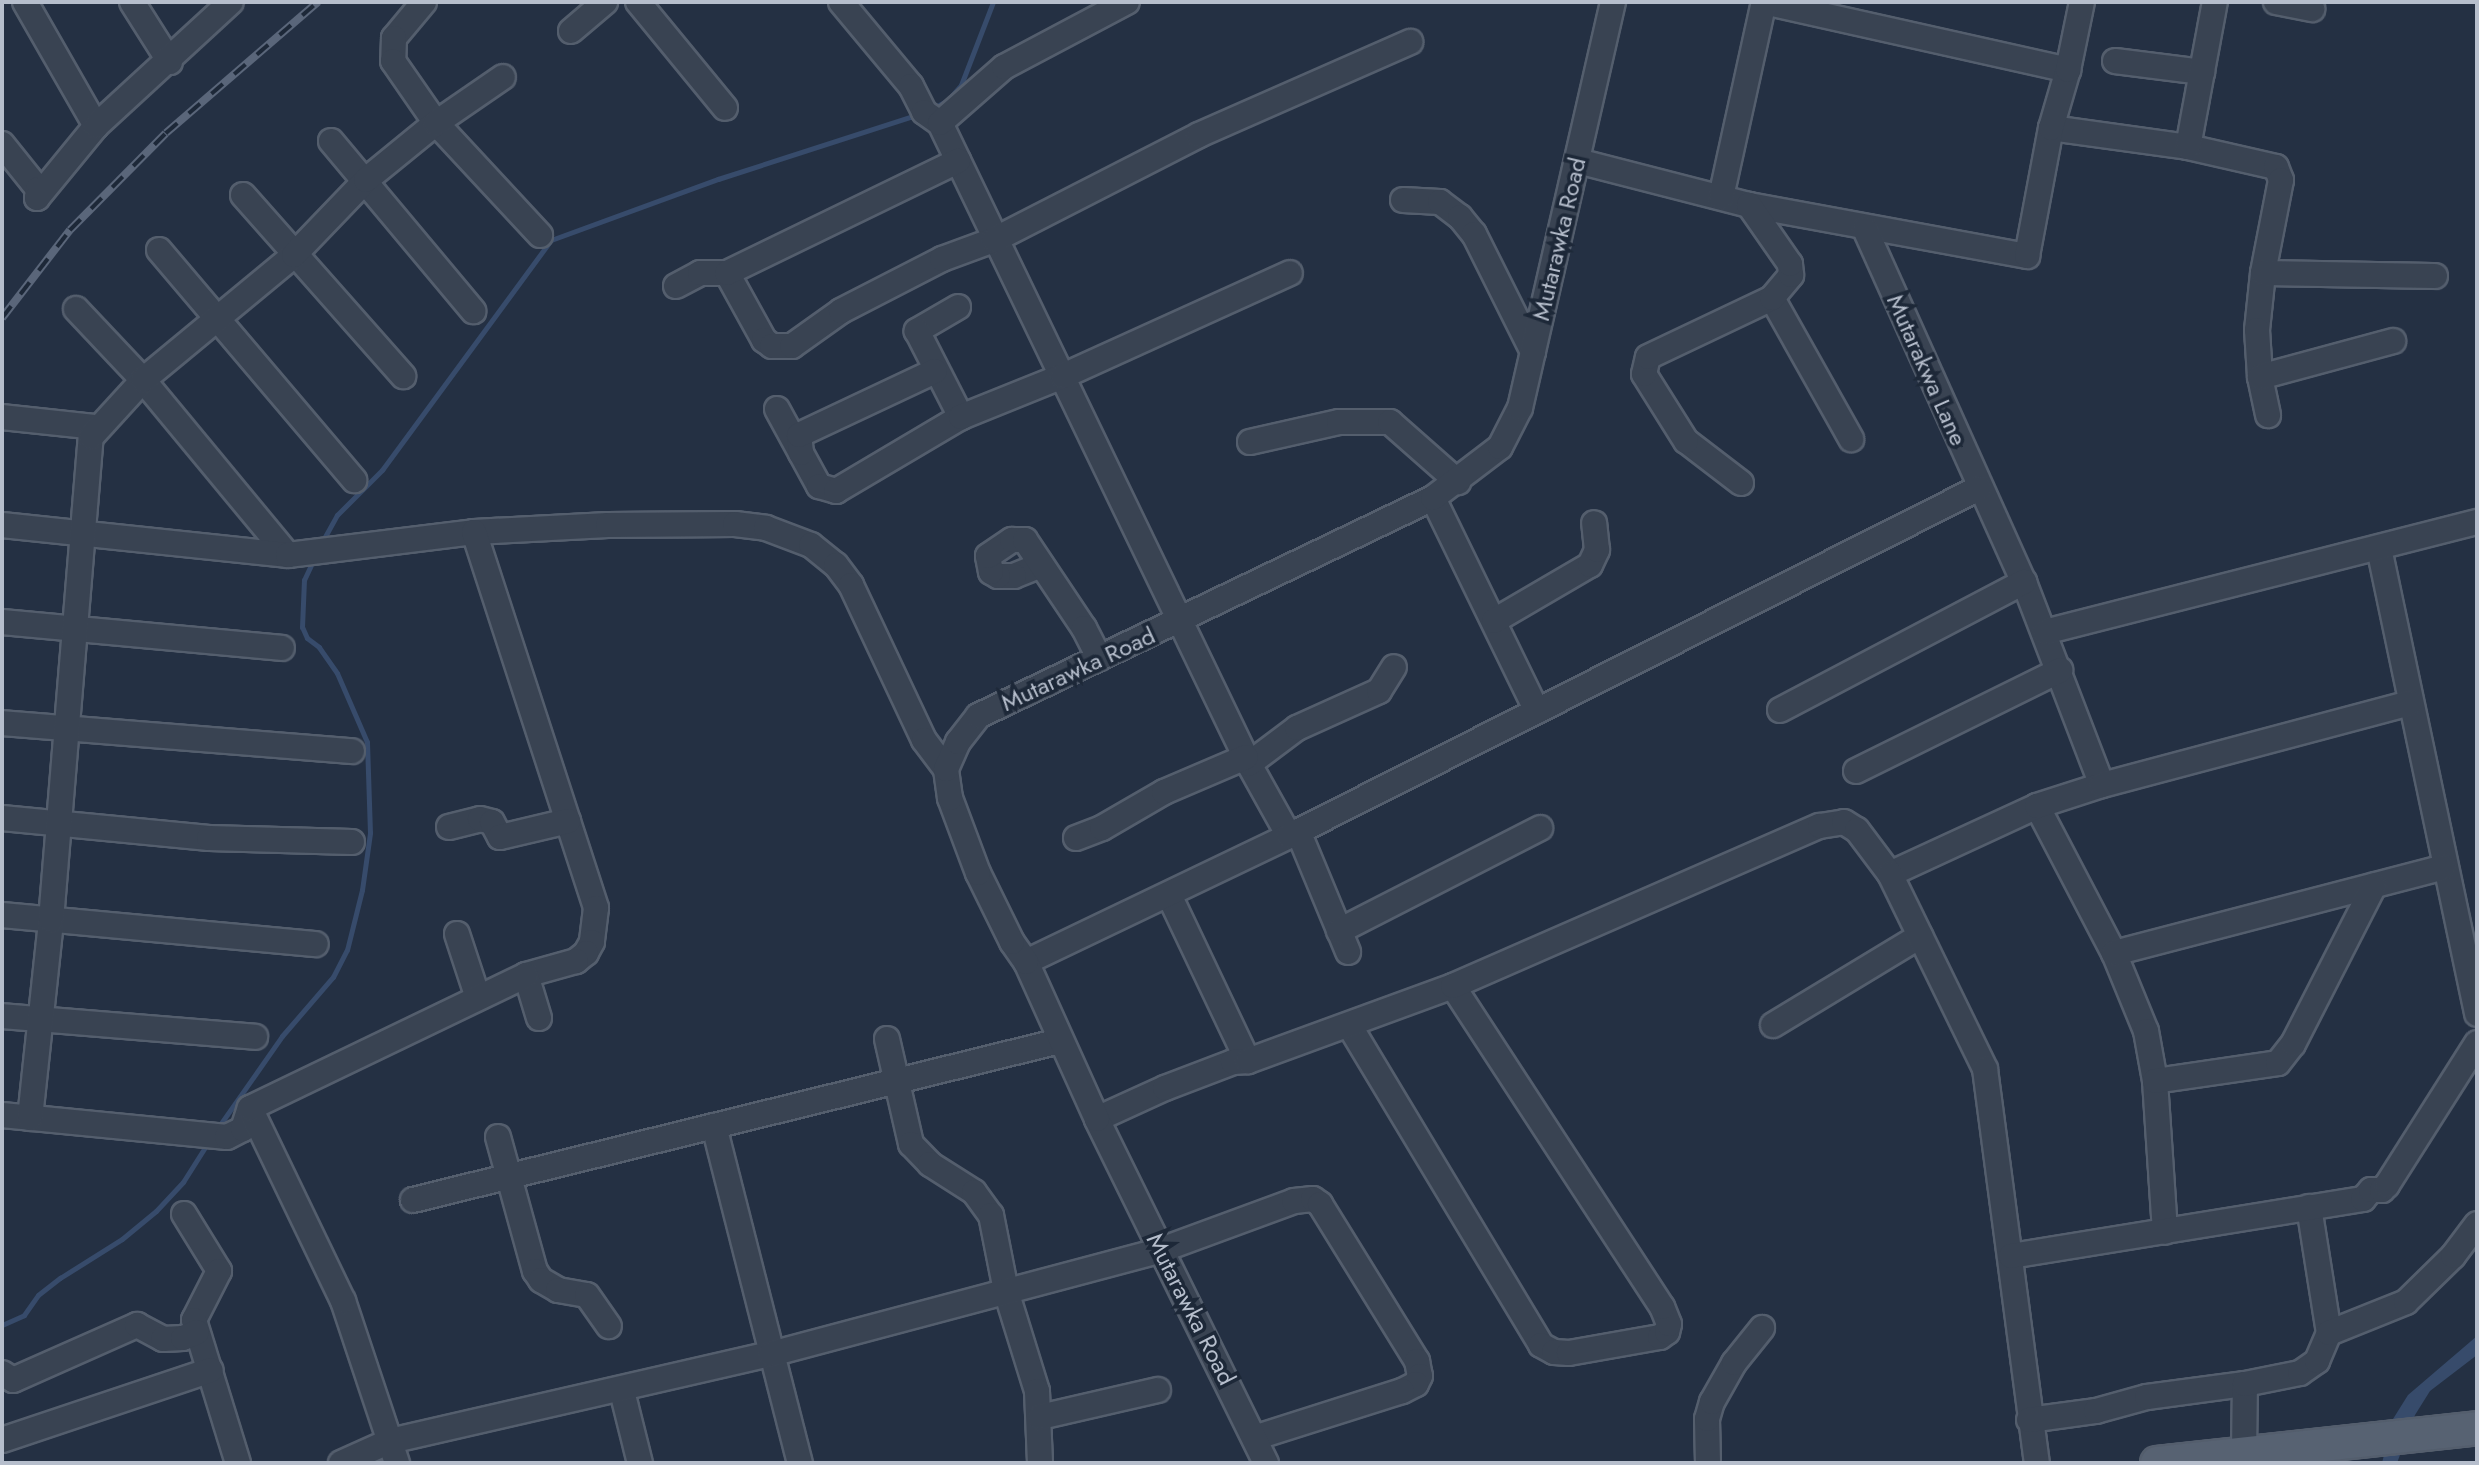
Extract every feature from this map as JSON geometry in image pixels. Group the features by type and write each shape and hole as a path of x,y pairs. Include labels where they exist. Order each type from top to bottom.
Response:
{"main road":[{"path":"2157,1463 2466,1429"}],"street":[{"path":"25,2 96,126"},
{"path":"132,2 170,62"},
{"path":"2,144 38,189 37,198 96,126 170,62 231,2"},
{"path":"424,2 407,18 391,50 393,61 436,123 540,235"},
{"path":"571,31 605,2"},
{"path":"638,2 725,108"},
{"path":"841,2 911,86 924,112 940,123 1247,760 1293,834 1344,942 1540,828"},
{"path":"940,123 1004,67 1103,9 1127,2"},
{"name":"Mutarawka Road","path":"1266,1463 1097,1119 1026,962 978,873 950,798 946,769 958,742 978,716 1433,498 1458,482 1500,447 1515,422 1533,352 1613,2"},
{"path":"1721,197 1764,2 2068,70"},
{"path":"1578,161 1749,205 1865,229 2027,256 2051,128 2068,70 2082,2"},
{"path":"2188,147 2215,2"},
{"path":"2276,2 2312,9"},
{"path":"727,273 764,340 772,346 792,346 841,311 942,259 994,240 1199,135 1410,42"},
{"path":"2115,61 2202,72"},
{"path":"30,1118 60,825 88,448 96,427 143,380 294,255 366,180 436,123 503,77"},
{"path":"2051,128 2188,147 2276,167 2281,180 2263,273 2257,330 2260,377 2268,415"},
{"path":"331,141 473,311"},
{"path":"676,286 700,273 727,273 958,161"},
{"path":"243,195 403,376"},
{"path":"1403,200 1440,202 1460,217 1474,234 1533,352"},
{"path":"1741,483 1678,432 1644,374 1644,364 1656,353 1772,298 1792,270 1749,205"},
{"name":"Mutarakwa Lane","path":"1865,229 1979,488 2024,582 2102,785"},
{"path":"159,250 354,480"},
{"path":"777,409 819,486 836,491 961,417 1063,376 1290,273"},
{"path":"2263,273 2435,276"},
{"path":"1772,298 1851,439"},
{"path":"958,307 917,331 961,417"},
{"path":"76,309 143,380 288,555"},
{"path":"2260,377 2393,341"},
{"path":"801,453 799,435 935,371"},
{"path":"2,417 96,427"},
{"path":"1250,442 1339,422 1390,422 1458,482"},
{"path":"1026,962 1293,834 1979,488"},
{"path":"1433,498 1537,711"},
{"path":"2045,632 2477,522"},
{"path":"1494,621 1590,565 1597,550 1594,523"},
{"path":"2,525 288,555 474,532 735,524 766,528 811,545 836,565 851,585 924,740 946,769"},
{"path":"2,1115 217,1135 243,1129 250,1108 526,975 576,961 592,942 596,908 474,532"},
{"path":"2379,548 2443,867 2477,1014"},
{"path":"1041,565 1084,628 1099,658"},
{"path":"1780,710 2024,582"},
{"path":"2,622 282,648"},
{"path":"1076,838 1102,828 1164,792 1247,760 1297,728 1379,691 1394,667"},
{"path":"1856,771 2060,670"},
{"path":"1890,874 2037,806 2102,785 2410,703"},
{"path":"2,723 352,751"},
{"path":"2037,806 2114,953 2146,1031 2155,1081 2165,1232"},
{"path":"2,818 209,838 352,842"},
{"path":"449,827 480,819 492,822 500,837 568,821"},
{"path":"1097,1119 1233,1062 1248,1061 1453,986 1829,822 1844,822 1857,830 1890,874 1985,1069 2037,1463"},
{"path":"2114,953 2443,867"},
{"path":"2155,1081 2278,1063 2293,1044 2374,886"},
{"path":"1169,895 1248,1061"},
{"path":"2,915 316,944"},
{"path":"457,934 478,998"},
{"path":"1773,1025 1920,936"},
{"path":"526,975 539,1018"},
{"path":"1349,1025 1541,1345 1554,1352 1569,1353 1660,1337 1667,1332 1669,1324 1662,1307 1453,986"},
{"path":"2,1016 255,1037"},
{"path":"887,1039 911,1144 917,1152 974,1192 988,1208 1006,1291 1037,1391 1040,1463"},
{"path":"413,1200 1060,1041"},
{"path":"2011,1256 2363,1199 2371,1190 2382,1190 2387,1185 2477,1043"},
{"path":"250,1108 343,1301 394,1452"},
{"path":"714,1126 800,1463"},
{"path":"498,1137 535,1271 541,1280 558,1290 587,1295 609,1326"},
{"path":"341,1463 394,1452 1161,1250 1294,1201 1313,1199 1320,1204 1417,1361 1420,1376 1416,1384 1402,1391 1254,1438"},
{"path":"2029,1420 2096,1411 2147,1397 2300,1373 2317,1361 2329,1333 2309,1207"},
{"path":"184,1214 219,1271 194,1320 238,1463"},
{"path":"2329,1333 2406,1302 2442,1268 2477,1224"},
{"path":"2,1373 13,1380 137,1325 163,1339 183,1338 197,1332"},
{"path":"1708,1463 1707,1419 1712,1402 1734,1363 1762,1328"},
{"path":"2,1440 211,1370"},
{"path":"2244,1452 2245,1384"},
{"path":"1040,1417 1158,1390"},
{"path":"622,1391 640,1463"}],"water":[{"path":"2477,1336 2477,1355 2430,1391 2415,1415 2397,1463 2382,1463 2393,1419 2408,1395"}],"waterway":[{"path":"932,109 948,100 961,85 993,2"},
{"path":"322,542 337,515 382,470 551,240 718,179 919,114"},
{"path":"217,1129 282,1036 333,977 347,950 362,890 370,833 367,742 337,673 319,647 307,638 302,627 304,580 314,559"},
{"path":"2,1325 24,1315 38,1295 122,1239 156,1211 183,1182 207,1144"}],"railway":[{"path":"2,318 70,230 166,133 318,2"}]}
